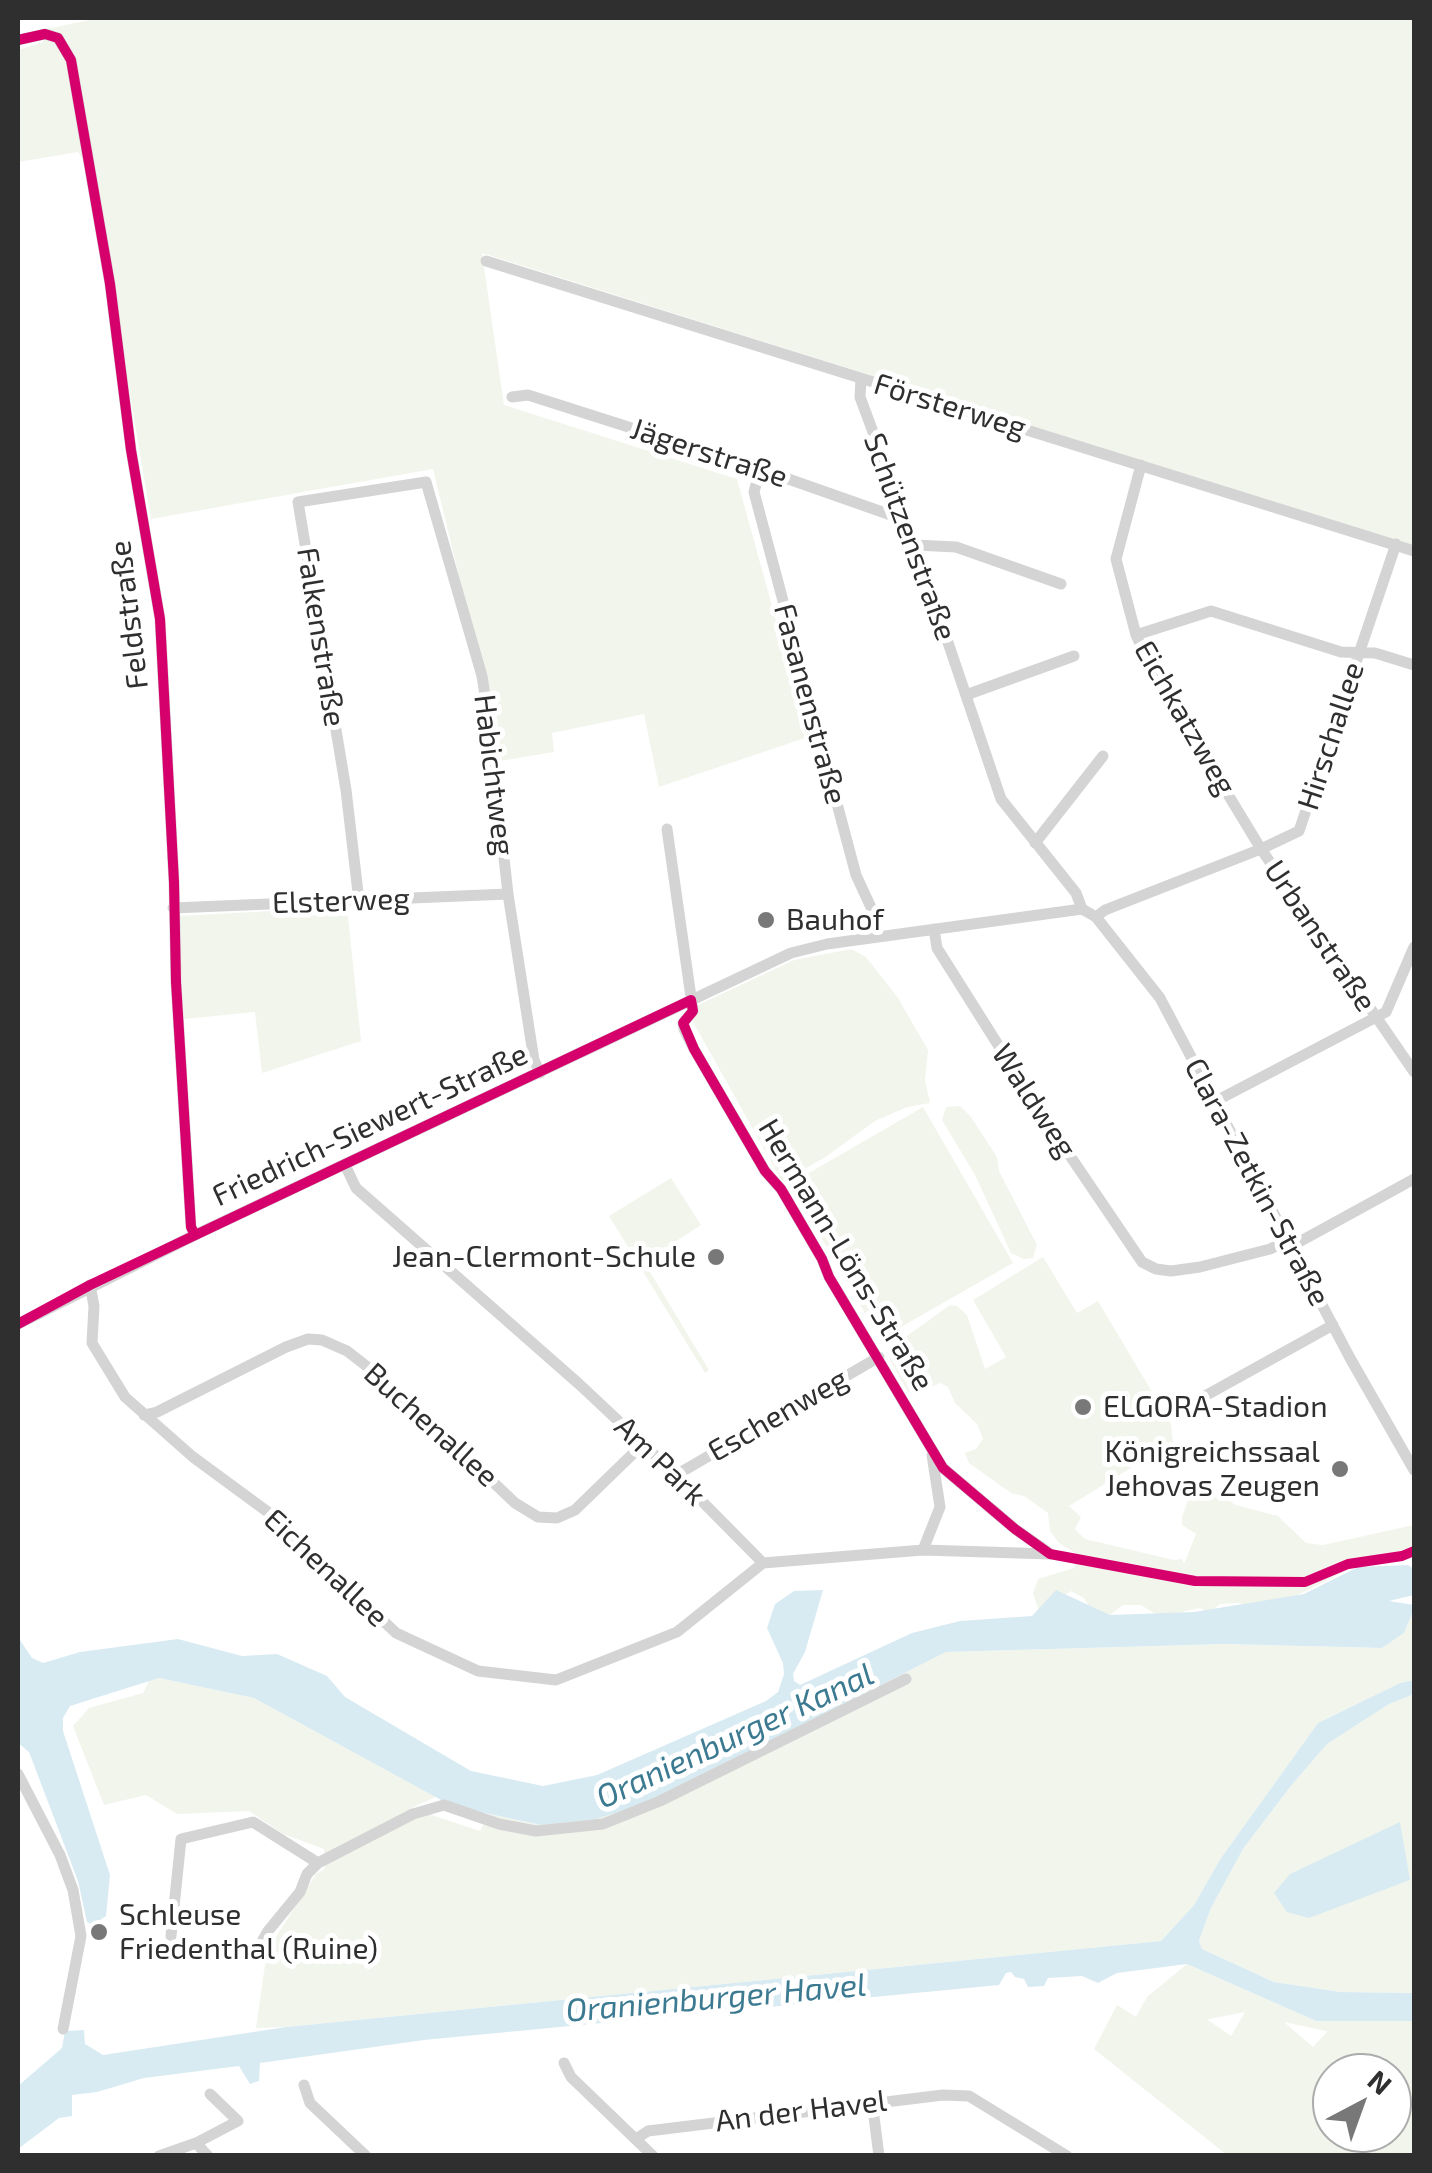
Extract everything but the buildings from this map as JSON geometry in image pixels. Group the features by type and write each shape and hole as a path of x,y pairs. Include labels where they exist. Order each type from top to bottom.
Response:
{"street":[{"name":"Feldstraße","path":"18,40 45,34 58,38 71,60 110,284 134,467 160,619 194,1235"},
{"name":"Försterweg","path":"486,261 1414,550"},
{"name":"Schützenstraße","path":"860,379 860,397 1001,799 1076,893 1082,909"},
{"name":"Jägerstraße","path":"512,397 528,394 905,520"},
{"name":"Eichkatzweg","path":"1141,465 1116,559 1136,636 1261,849"},
{"name":"Fasanenstraße","path":"760,469 754,492 795,655 856,875 875,916 878,937"},
{"name":"Habichtweg","path":"426,482 482,676 498,781 508,894 534,1060 540,1073"},
{"name":"Falkenstraße","path":"359,901 346,790 298,502 426,482"},
{"name":"Hirschallee","path":"1096,917 1299,830 1396,544"},
{"path":"915,545 956,548 1061,584"},
{"path":"1136,636 1211,611 1341,652 1376,653 1414,665"},
{"path":"966,695 1074,656"},
{"path":"1035,843 1103,756"},
{"name":"Hermann-Löns-Straße","path":"667,829 692,1011 684,1029 694,1049 952,1478 1050,1554 924,1550 940,1508 931,1446"},
{"name":"Urbanstraße","path":"1261,849 1414,1072"},
{"name":"Elsterweg","path":"174,908 508,894"},
{"name":"Friedrich-Siewert-Straße","path":"18,1324 194,1235 792,953 827,944 1082,909"},
{"name":"Clara-Zetkin-Straße","path":"1082,909 1096,917 1160,998 1414,1470"},
{"name":"Waldweg","path":"934,929 938,948 1137,1257 1147,1265 1171,1271 1289,1244"},
{"path":"1214,1102 1386,1012 1414,948"},
{"name":"Am Park","path":"345,1166 356,1188 564,1370 763,1563"},
{"path":"1289,1244 1414,1179"},
{"name":"Eichenallee","path":"90,1285 94,1306 92,1342 112,1379 144,1416 192,1457 276,1518 396,1633 478,1671 556,1680 677,1632 763,1563"},
{"path":"1176,1412 1333,1325"},
{"name":"Buchenallee","path":"144,1416 308,1339 347,1350 391,1385 516,1503 538,1517 557,1518 575,1510 643,1444"},
{"name":"Eschenweg","path":"676,1475 879,1357"},
{"path":"763,1563 924,1550"},
{"path":"255,1954 318,1863 413,1814 444,1806 536,1831 603,1824 647,1808 906,1680"},
{"path":"18,1774 74,1890 81,1936 62,2029"},
{"path":"171,1936 182,1839 253,1822 318,1863"},
{"path":"564,2064 570,2076 653,2156"},
{"path":"304,2085 310,2103 366,2156"},
{"path":"160,2156 196,2143 238,2120 210,2094"},
{"name":"An der Havel","path":"636,2140 648,2131 942,2095 968,2096 1068,2156"},
{"path":"872,2102 879,2156"},
{"path":"196,2143 208,2156"}],"shaded area":[{"path":"100,18 1414,18 1414,546 482,253 504,405 737,479 808,737 659,787 644,714 552,733 554,752 500,761 433,469 151,519 93,175 78,152 18,162 18,50 43,42 41,30"},
{"path":"347,907 361,1041 262,1073 255,1012 184,1019 178,916"},
{"path":"851,949 866,957 898,998 928,1050 925,1080 930,1103 907,1107 875,1121 824,1158 782,1181 693,1022 695,1012 698,1005 794,960"},
{"path":"960,1106 997,1157 999,1171 1037,1245 1033,1258 1011,1253 975,1175 942,1120 946,1107"},
{"path":"923,1107 1013,1263 880,1339 790,1184"},
{"path":"671,1178 701,1225 644,1262 709,1370 705,1373 609,1216"},
{"path":"1043,1257 1077,1313 1098,1301 1171,1424 1173,1442 1069,1506 1081,1517 1075,1529 1085,1539 1182,1559 1184,1564 1196,1534 1182,1525 1182,1517 1198,1486 1217,1490 1235,1505 1278,1516 1306,1543 1323,1545 1414,1525 1414,1546 1367,1560 1270,1609 1220,1604 1210,1612 1199,1608 1160,1617 1141,1605 1123,1605 1110,1615 1095,1617 1084,1598 1071,1591 1040,1614 1033,1593 1038,1579 1074,1568 1078,1555 1059,1543 1050,1531 1048,1513 969,1463 965,1453 976,1449 983,1439 977,1424 955,1403 948,1387 940,1383 917,1393 908,1392 890,1360 893,1346 950,1305 967,1315 985,1369 1006,1357 973,1300"},
{"path":"1414,1609 1414,1680 1318,1723 1221,1858 1194,1905 1161,1941 286,2027 256,2028 267,1951 316,1874 325,1869 324,1849 283,1834 249,1811 177,1814 146,1795 104,1805 73,1726 89,1708 143,1693 149,1681 159,1678 254,1698 436,1797 411,1808 480,1831 489,1814 541,1825 648,1803 946,1652 1225,1644 1382,1648 1404,1633"},
{"path":"1414,1694 1414,1993 1341,1992 1274,1982 1202,1949 1199,1941 1211,1908 1243,1849 1290,1787 1327,1744 1389,1704"},
{"path":"1187,1964 1316,2021 1414,2021 1414,2155 1227,2155 1094,2049 1117,2005 1136,2017 1147,1997","holes":["1245,2012 1231,2036 1208,2020","1284,2022 1326,2031 1327,2032 1313,2047"]}],"water":[{"name":"Oranienburger Kanal","path":"1408,1565 1414,1569 1414,1595 1389,1601 1414,1605 1414,1609 1404,1633 1382,1648 1225,1644 946,1652 648,1803 596,1819 541,1825 452,1806 254,1698 159,1678 70,1706 63,1718 63,1731 110,1875 106,1916 93,1925 87,1922 78,1881 29,1752 18,1743 18,1637 32,1658 43,1663 80,1652 178,1639 242,1656 277,1654 327,1676 345,1697 471,1771 543,1786 597,1775 766,1701 778,1692 783,1663 767,1628 775,1604 794,1591 823,1590 805,1652 793,1674 800,1685 912,1633 960,1621 1032,1616 1056,1590 1110,1615 1194,1612 1304,1594 1358,1567"},
{"name":"Oranienburger Havel","path":"1414,1680 1414,1694 1389,1704 1327,1744 1290,1787 1243,1849 1211,1908 1199,1941 1202,1949 1274,1982 1341,1992 1414,1993 1414,2021 1316,2021 1187,1964 1117,1973 1098,1983 1082,1976 1048,1978 1044,1986 1028,1987 1024,1979 1011,1972 999,1985 424,2040 260,2063 259,2081 250,2084 239,2066 144,2078 72,2095 72,2116 59,2118 18,2149 18,2086 62,2048 65,2031 84,2030 85,2044 103,2055 286,2027 1161,1941 1194,1905 1221,1858 1318,1723"},
{"path":"1400,1822 1410,1880 1309,1918 1287,1912 1274,1893 1290,1874"}],"cycle path":[{"path":"18,40 45,34 58,38 71,60 110,284 131,450 160,619 176,982 191,1227 195,1235"},
{"path":"18,1324 90,1285 691,1000 693,1011 683,1023 694,1049 765,1171 781,1189 943,1468 1015,1529 1050,1554 1195,1581 1305,1582 1348,1564 1414,1551"}],"place":[{"name":"Bauhof","path":"766,920"},
{"name":"Jean-Clermont-Schule","path":"716,1257"},
{"name":"ELGORA-Stadion","path":"1083,1407"},
{"name":"Königreichssaal Jehovas Zeugen","path":"1340,1469"},
{"name":"Schleuse Friedenthal (Ruine)","path":"99,1932"}]}
